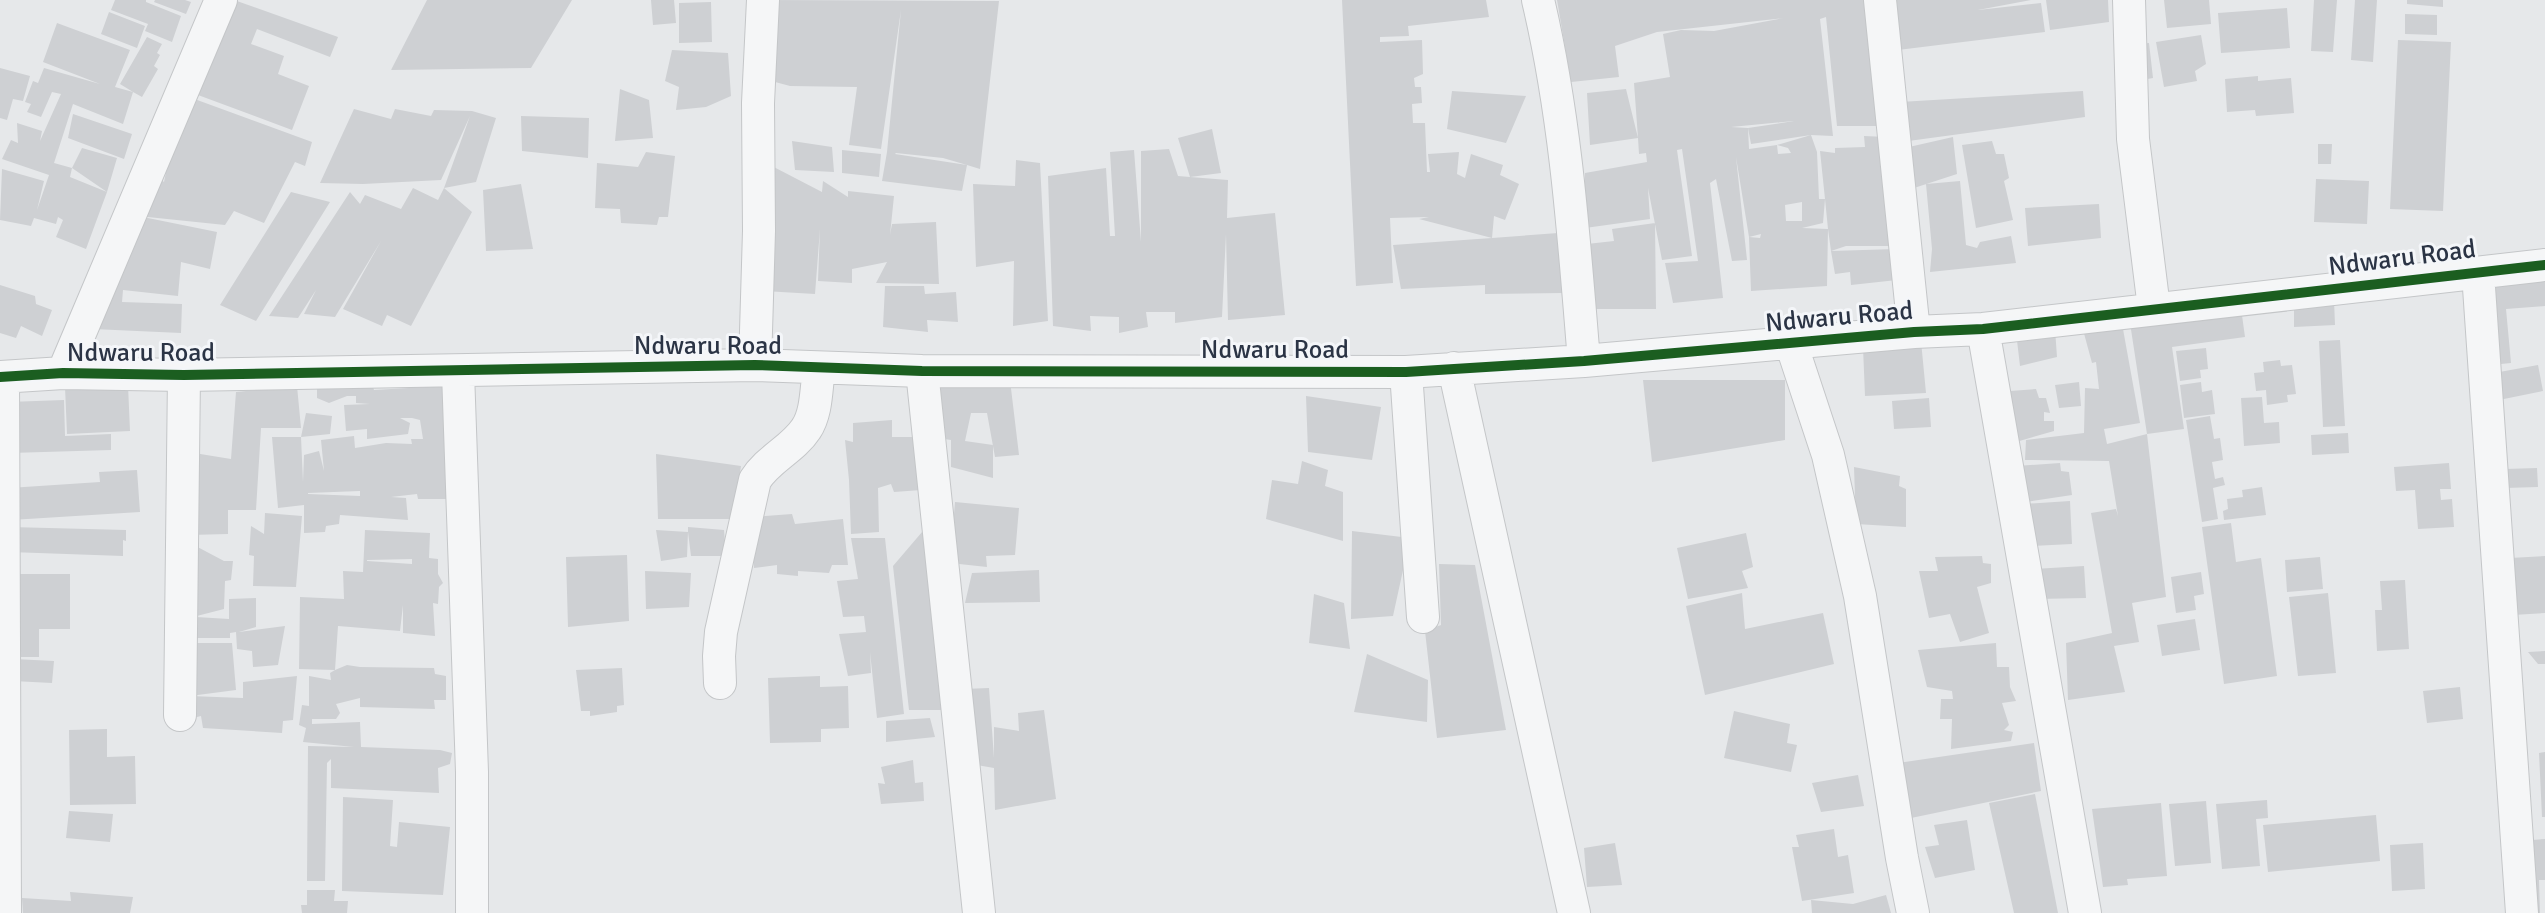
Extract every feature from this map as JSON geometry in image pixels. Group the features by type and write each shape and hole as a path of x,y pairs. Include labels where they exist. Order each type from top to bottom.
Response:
{"street":[{"path":"63,373 221,0"},
{"path":"755,365 759,231 758,103 764,25 763,0"},
{"path":"1538,0 1549,48 1570,201 1584,361"},
{"path":"1880,0 1914,332"},
{"path":"2129,0 2133,139 2154,308"},
{"name":"Ndwaru Road","path":"1,377 63,373 184,375 458,372 755,365 922,371 1406,372 1584,361 1914,332 1983,329 2545,265"},
{"path":"2478,273 2522,913"},
{"path":"1983,329 2085,913"},
{"path":"1791,343 1828,455 1860,596 1913,913"},
{"path":"1454,368 1574,913"},
{"path":"720,683 721,632 755,480 761,470 806,430 814,408 819,369"},
{"path":"922,371 979,913"},
{"path":"458,372 472,772 472,913"},
{"path":"1406,372 1423,617"},
{"path":"180,715 184,375"},
{"path":"1,377 5,913"}],"building":[{"path":"115,0 146,0 181,16 172,42 145,31 148,24 111,10"},
{"path":"234,0 338,37 330,57 257,29 251,44 284,56 278,74 309,86 292,130 198,95"},
{"path":"427,0 572,0 531,68 391,70"},
{"path":"651,0 674,0 676,23 653,25"},
{"path":"766,0 999,1 980,169 967,165 962,191 882,181 901,10 881,149 849,145 857,87 790,86 764,79","holes":["895,154 943,158 967,165"]},
{"path":"1342,0 1486,0 1489,17 1408,26 1409,36 1380,37 1380,42 1422,40 1423,74 1414,78 1415,87 1421,87 1422,103 1412,104 1413,123 1425,123 1427,172 1430,172 1428,154 1459,152 1457,174 1465,178 1471,154 1503,165 1500,175 1519,184 1505,220 1494,216 1492,238 1419,219 1429,217 1390,218 1393,283 1356,286"},
{"path":"1557,0 1870,0 1884,126 1837,126 1826,17 1820,19 1833,136 1811,135 1817,152 1819,199 1825,199 1823,223 1802,228 1828,229 1827,286 1751,291 1749,237 1736,157 1747,260 1732,261 1716,179 1710,183 1723,298 1673,303 1665,263 1698,261 1682,149 1677,150 1692,256 1662,260 1648,188 1650,219 1585,228 1585,173 1647,162 1646,153 1639,154 1634,83 1670,77 1663,34 1681,30 1714,31 1784,18 1657,32 1615,46 1619,77 1571,82","holes":["1794,121 1748,128 1731,127","1748,128 1751,144 1811,135 1777,145 1749,149","1777,145 1788,148 1791,153 1778,154","1802,202 1802,221 1786,221 1785,205"]},
{"path":"1890,0 2031,0 1978,10 2041,3 2045,32 1898,50"},
{"path":"2046,0 2108,0 2109,22 2050,30"},
{"path":"2164,0 2209,0 2211,24 2167,28"},
{"path":"2314,0 2337,0 2333,52 2311,51"},
{"path":"2355,0 2377,0 2373,62 2351,60"},
{"path":"2407,0 2443,0 2443,7 2407,4"},
{"path":"154,2 191,2 186,14"},
{"path":"711,2 712,42 679,43 679,3"},
{"path":"2287,8 2290,48 2221,53 2218,13"},
{"path":"109,12 145,26 137,48 101,34"},
{"path":"2405,14 2437,15 2437,35 2405,34"},
{"path":"57,23 130,50 115,87 133,92 123,124 73,104 54,163 72,168 70,177 107,192 86,249 56,237 63,220 58,217 56,224 34,218 31,226 0,220 2,169 44,181 37,210 49,175 2,159 11,140 18,143 17,123 42,131 40,141 61,94 52,92 41,117 27,112 31,104 25,102 33,81 38,83 44,68 100,84 43,62"},
{"path":"2201,35 2206,64 2195,71 2197,81 2164,87 2156,42"},
{"path":"147,37 162,44 154,66 158,69 142,97 120,84"},
{"path":"2398,40 2451,42 2443,211 2390,209"},
{"path":"2149,43 2153,78 2142,80 2137,44"},
{"path":"672,50 728,53 731,96 706,107 676,110 679,87 665,81"},
{"path":"0,68 30,76 23,101 13,99 7,120 0,118"},
{"path":"2258,76 2258,81 2291,78 2294,113 2256,116 2255,110 2227,112 2225,79"},
{"path":"620,89 649,100 653,138 615,141"},
{"path":"1626,89 1638,138 1590,145 1587,93"},
{"path":"1452,91 1526,96 1506,143 1447,129"},
{"path":"2083,91 2085,117 1901,142 1900,102"},
{"path":"189,97 312,142 305,166 295,162 264,223 234,211 225,225 138,216 217,232 210,269 181,262 178,296 123,290 122,302 182,304 181,333 93,329 153,174 164,182 177,119"},
{"path":"354,109 391,119 395,109 431,116 434,110 472,111 496,118 476,182 444,188 470,116 441,180 320,183"},
{"path":"73,114 132,134 124,159 68,138"},
{"path":"521,116 589,118 588,158 522,151"},
{"path":"1212,129 1221,173 1190,177 1178,138"},
{"path":"1864,136 1886,137 1900,246 1846,246 1831,251 1820,151 1835,153 1835,148 1865,147"},
{"path":"1953,137 1957,174 1914,188 1909,147"},
{"path":"792,141 832,147 834,172 795,170"},
{"path":"1992,141 1996,154 2004,154 2009,178 2004,181 2013,220 1976,228 1962,145"},
{"path":"2318,144 2332,144 2331,164 2318,164"},
{"path":"82,148 117,158 107,192 72,168"},
{"path":"1169,149 1178,176 1228,180 1227,218 1275,213 1285,315 1228,320 1226,234 1222,317 1175,323 1175,312 1146,312 1148,327 1119,333 1119,317 1090,316 1091,331 1053,326 1048,176 1106,168 1110,236 1115,236 1110,152 1134,150 1141,242 1141,151"},
{"path":"842,150 881,154 879,177 842,173"},
{"path":"646,152 675,156 668,217 659,217 657,225 621,223 620,209 595,208 597,163 638,167"},
{"path":"1016,160 1040,163 1048,321 1013,326 1014,261 976,267 973,184 1015,186"},
{"path":"768,164 822,192 823,181 848,197 848,191 894,196 890,235 892,224 936,222 939,284 876,283 887,262 852,269 852,283 818,281 820,229 815,294 764,291"},
{"path":"2316,179 2369,181 2367,224 2314,222"},
{"path":"1960,181 1966,245 1977,248 1980,242 2011,236 2016,263 1930,272 1932,249 1926,184"},
{"path":"521,184 533,249 486,251 483,190"},
{"path":"413,188 438,200 444,188 472,212 411,326 387,315 382,326 343,309 381,241 335,317 304,314 316,290 298,318 269,316 350,192 360,204 365,195 401,209"},
{"path":"291,192 330,202 256,321 220,305"},
{"path":"2099,204 2101,238 2028,246 2025,208"},
{"path":"1655,223 1656,309 1594,309 1587,244 1614,241 1612,229"},
{"path":"1558,233 1563,293 1485,294 1485,285 1401,289 1393,245"},
{"path":"1896,249 1897,280 1851,285 1850,272 1835,274 1831,251"},
{"path":"2545,265 2545,306 2506,309 2511,363 2491,365 2484,270"},
{"path":"0,285 35,296 36,304 52,310 42,336 21,326 16,338 0,333"},
{"path":"885,286 924,286 925,294 956,292 958,322 927,320 928,332 883,327"},
{"path":"2334,300 2335,325 2294,327 2294,302"},
{"path":"2241,308 2245,337 2172,347 2184,429 2147,434 2130,323"},
{"path":"2121,318 2140,423 2104,429 2107,444 2147,434 2166,597 2132,603 2139,642 2114,646 2125,692 2068,700 2066,643 2112,633 2091,513 2116,509 2118,516 2109,461 2025,460 2026,440 2084,433 2085,388 2099,389 2096,362 2092,363 2082,326"},
{"path":"2055,329 2057,357 2020,366 2016,332"},
{"path":"2340,340 2345,426 2323,427 2319,341"},
{"path":"1921,341 1926,393 1865,396 1863,347"},
{"path":"2206,348 2208,369 2200,370 2201,378 2180,381 2176,351"},
{"path":"2280,360 2281,366 2292,365 2296,394 2287,395 2288,402 2267,405 2266,390 2256,391 2254,373 2264,372 2263,362"},
{"path":"2538,365 2543,391 2499,400 2494,373"},
{"path":"317,379 371,381 374,390 443,386 450,499 418,499 417,494 391,497 406,498 408,520 340,515 339,524 326,526 325,532 304,533 304,505 278,508 272,437 301,437 303,482 304,455 319,451 324,471 321,440 354,436 355,448 386,443 412,444 411,439 423,439 420,420 412,418 400,418 410,423 408,434 367,439 367,429 346,431 344,405 370,404 356,403 356,396 347,396 329,403 317,398","holes":["360,491 360,496 308,494 308,493"]},
{"path":"1010,380 1019,455 995,457 993,446 993,478 951,467 951,440 938,438 938,388","holes":["971,413 987,413 993,445 965,441"]},
{"path":"1643,380 1785,380 1785,440 1652,462"},
{"path":"2079,382 2081,406 2059,408 2055,385"},
{"path":"2201,382 2202,392 2212,390 2215,414 2184,418 2180,385"},
{"path":"128,385 130,431 67,434 65,387"},
{"path":"297,386 301,428 261,428 256,510 228,510 228,534 189,535 188,452 231,459 236,392"},
{"path":"2036,389 2039,398 2046,398 2050,413 2044,412 2044,421 2054,421 2054,431 2016,442 2010,391"},
{"path":"1306,396 1381,407 1372,460 1308,452"},
{"path":"2262,397 2264,423 2279,422 2280,443 2244,446 2241,398"},
{"path":"1929,398 1931,427 1894,429 1892,401"},
{"path":"64,400 65,436 111,434 111,450 10,453 8,402"},
{"path":"306,413 332,416 330,434 301,437"},
{"path":"2210,416 2214,439 2220,438 2223,460 2212,462 2215,479 2223,477 2225,485 2213,488 2218,519 2202,522 2186,420"},
{"path":"892,420 892,437 920,437 921,490 894,492 891,484 878,488 879,532 851,534 845,440 853,442 853,423"},
{"path":"2348,433 2349,453 2312,455 2311,435"},
{"path":"656,454 741,466 733,519 658,519"},
{"path":"1302,461 1328,470 1325,486 1343,492 1343,541 1266,519 1272,480 1298,484"},
{"path":"2060,463 2061,471 2069,472 2072,495 2019,503 2016,466"},
{"path":"2449,463 2451,489 2440,489 2441,500 2452,499 2454,527 2418,529 2415,490 2396,491 2394,467"},
{"path":"1854,467 1900,476 1899,486 1906,489 1906,527 1856,524"},
{"path":"2537,468 2538,487 2505,488 2505,469"},
{"path":"137,470 140,512 11,520 9,488 100,482 99,472"},
{"path":"2262,487 2266,515 2224,520 2223,511 2228,509 2227,499 2243,497 2242,490"},
{"path":"2070,501 2072,544 2031,546 2024,504"},
{"path":"955,502 1019,508 1015,555 986,556 987,567 950,563"},
{"path":"265,513 302,516 296,587 253,586 254,556 249,555 251,526 264,534"},
{"path":"792,514 795,524 843,519 848,565 832,565 829,573 798,571 798,576 777,574 777,565 754,568 751,517"},
{"path":"2231,523 2236,562 2261,558 2277,676 2224,684 2202,527"},
{"path":"928,525 943,710 909,710 893,566"},
{"path":"10,527 126,530 126,541 123,540 123,556 10,552"},
{"path":"688,527 724,530 726,556 691,556"},
{"path":"365,530 430,533 429,558 438,559 438,574 443,583 439,587 438,604 433,603 435,636 403,633 403,605 400,631 338,626 335,670 299,669 300,597 344,599 343,571 363,572","holes":["412,559 412,564 367,561 367,560"]},
{"path":"656,530 688,532 687,557 661,561"},
{"path":"1352,531 1410,538 1393,616 1351,619"},
{"path":"1746,533 1753,567 1742,571 1748,588 1688,599 1677,548"},
{"path":"851,538 885,538 904,714 877,718 870,652 871,673 848,676 839,634 866,632 864,616 843,617 837,581 858,579"},
{"path":"190,543 224,561 233,561 231,580 225,581 224,609 189,618"},
{"path":"627,555 629,621 568,627 566,557"},
{"path":"1982,556 1983,563 1991,564 1991,583 1977,587 1989,633 1960,642 1950,614 1929,618 1919,571 1938,571 1935,557"},
{"path":"2545,556 2545,613 2513,615 2510,558"},
{"path":"2320,557 2323,589 2287,592 2285,560"},
{"path":"1439,564 1475,565 1506,730 1437,738 1425,631 1441,625"},
{"path":"2084,566 2086,598 2037,599 2034,569"},
{"path":"1039,570 1040,602 965,603 972,573"},
{"path":"645,571 691,573 689,607 646,609"},
{"path":"2201,572 2204,594 2194,596 2196,610 2176,613 2171,577"},
{"path":"11,574 70,574 70,629 39,629 39,657 12,657"},
{"path":"2405,580 2409,649 2377,651 2375,610 2382,610 2380,581"},
{"path":"1742,593 1745,629 1823,613 1834,664 1705,695 1686,606"},
{"path":"2328,593 2336,673 2298,676 2289,597"},
{"path":"1314,594 1344,603 1350,649 1309,643"},
{"path":"256,598 256,627 239,632 285,626 278,665 253,667 252,651 237,649 236,632 230,633 230,638 196,638 196,617 229,619 229,599"},
{"path":"2195,619 2200,650 2162,656 2157,625"},
{"path":"188,643 232,643 236,690 190,696"},
{"path":"1996,643 1997,667 2009,667 2010,687 2016,701 2002,703 2009,725 2004,730 2013,732 2011,741 1951,749 1952,719 1940,719 1941,699 1953,699 1952,691 1927,687 1918,650"},
{"path":"2545,651 2545,664 2538,664 2528,652"},
{"path":"1367,654 1428,680 1427,722 1354,712"},
{"path":"14,659 54,661 52,683 13,681"},
{"path":"347,665 434,668 435,674 446,676 446,700 434,700 435,709 360,707 360,698 336,704 340,713 336,719 312,719 312,724 360,722 361,747 440,750 452,753 450,764 438,768 439,793 331,788 331,759 327,763 325,881 307,881 308,746 354,747 303,742 306,728 299,725 302,705 309,706 309,676 331,680 330,673"},
{"path":"622,668 624,705 617,706 617,712 590,716 590,711 581,711 576,670"},
{"path":"297,676 293,720 283,721 282,733 203,728 201,716 193,718 190,696 243,698 243,682"},
{"path":"820,676 820,687 848,686 849,728 821,729 821,742 770,743 768,678"},
{"path":"2460,687 2463,719 2427,723 2423,691"},
{"path":"989,688 994,758 994,727 1019,731 1018,713 1044,710 1056,799 995,810 994,768 971,764 964,689"},
{"path":"1734,711 1790,724 1787,743 1797,745 1791,772 1724,758"},
{"path":"930,718 935,737 886,742 886,721"},
{"path":"107,729 107,757 135,756 136,804 70,805 69,730"},
{"path":"2034,743 2041,791 1911,818 1898,763"},
{"path":"2545,752 2545,817 2542,817 2539,753"},
{"path":"913,760 915,783 923,782 924,801 881,804 878,783 885,784 881,767"},
{"path":"1858,775 1864,806 1821,812 1812,783"},
{"path":"2035,794 2058,913 2014,913 1989,803"},
{"path":"343,797 393,800 390,846 397,847 399,822 450,827 443,895 342,891"},
{"path":"2267,800 2268,818 2256,819 2260,866 2222,869 2216,804"},
{"path":"2206,801 2211,863 2175,866 2169,804"},
{"path":"2161,803 2167,876 2127,879 2128,885 2103,887 2092,809"},
{"path":"69,811 113,814 110,842 66,838"},
{"path":"2376,815 2380,861 2268,872 2263,825"},
{"path":"1967,820 1975,870 1935,878 1925,847 1939,845 1934,825"},
{"path":"1834,829 1838,857 1848,855 1854,893 1802,901 1792,847 1799,847 1796,835"},
{"path":"2545,839 2545,880 2539,880 2540,913 2522,913 2518,841"},
{"path":"1615,843 1622,885 1587,887 1584,848"},
{"path":"2423,843 2425,889 2392,891 2390,845"},
{"path":"307,890 335,890 334,901 348,901 347,913 302,913 301,905 307,905"},
{"path":"70,892 133,897 130,913 23,913 22,898 71,901"},
{"path":"1886,895 1891,913 1812,913 1811,900 1853,904"}],"cycle path":[{"path":"0,377 63,373 184,375 755,365 922,371 1406,372 1584,361 1914,332 1983,329 2545,265"}]}
